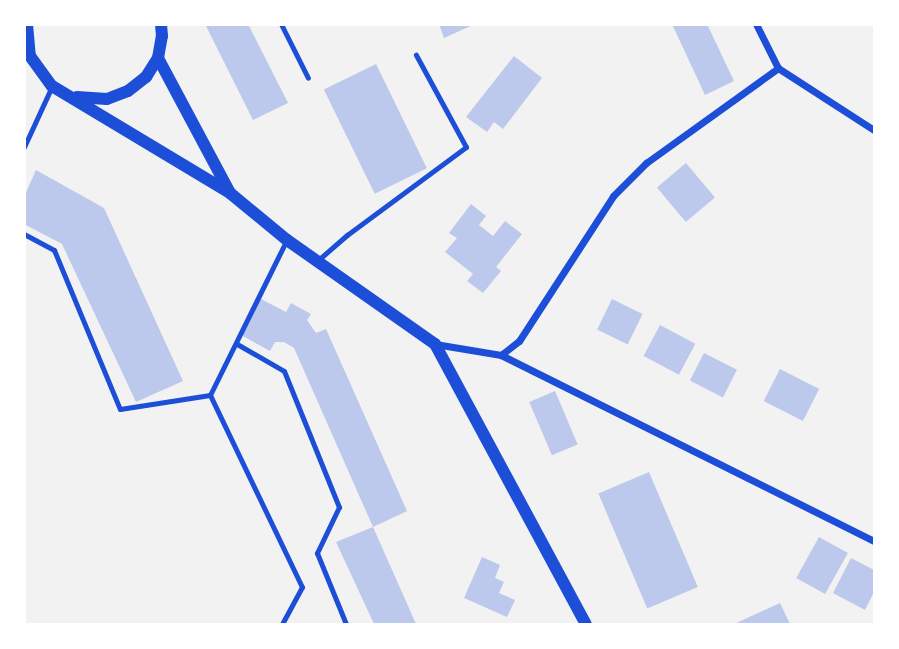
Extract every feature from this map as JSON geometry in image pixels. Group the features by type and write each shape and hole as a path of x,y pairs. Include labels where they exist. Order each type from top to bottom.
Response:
{"street":[{"path":"27,24 30,56 52,86 230,193 287,240 435,344 501,355 874,541"},
{"path":"24,74 96,100 128,92 146,77 158,58 161,24"},
{"path":"756,24 778,68 874,130"},
{"path":"158,58 230,193"},
{"path":"501,355 519,341 591,228 621,188 646,163 778,68"},
{"path":"435,344 586,625"}],"lane":[{"path":"281,24 309,78"},
{"path":"317,261 347,235 466,147 416,55"},
{"path":"24,147 52,86"},
{"path":"24,234 54,250 120,409 210,395"},
{"path":"210,395 287,240"},
{"path":"237,344 284,371 339,507 317,553 346,625"},
{"path":"210,395 302,587 282,625"}],"building":[{"path":"205,24 248,24 288,103 253,120"},
{"path":"439,24 475,24 444,38"},
{"path":"672,24 707,24 734,81 705,95"},
{"path":"514,56 542,78 503,129 494,122 487,132 466,117"},
{"path":"376,64 427,168 375,194 324,89"},
{"path":"686,163 715,197 686,222 657,187"},
{"path":"36,170 104,208 183,381 136,402 62,244 24,224 24,197"},
{"path":"471,204 486,216 479,225 493,236 505,221 522,234 496,267 501,271 483,293 467,281 473,274 445,252 457,238 449,233"},
{"path":"259,298 286,312 291,303 311,314 307,320 316,333 326,329 407,511 373,527 294,348 284,342 275,342 270,351 241,335"},
{"path":"612,299 643,314 628,344 597,330"},
{"path":"660,325 695,344 679,375 644,356"},
{"path":"704,353 737,370 723,397 690,381"},
{"path":"780,369 819,389 803,421 764,401"},
{"path":"555,391 578,444 552,455 529,402"},
{"path":"649,472 698,587 647,609 598,493"},
{"path":"373,527 416,624 374,624 336,542"},
{"path":"819,537 848,553 825,594 796,578"},
{"path":"482,557 500,565 495,578 504,582 499,593 515,600 507,617 464,598"},
{"path":"851,558 874,570 874,592 865,610 833,593"},
{"path":"780,603 790,624 734,624"}]}
